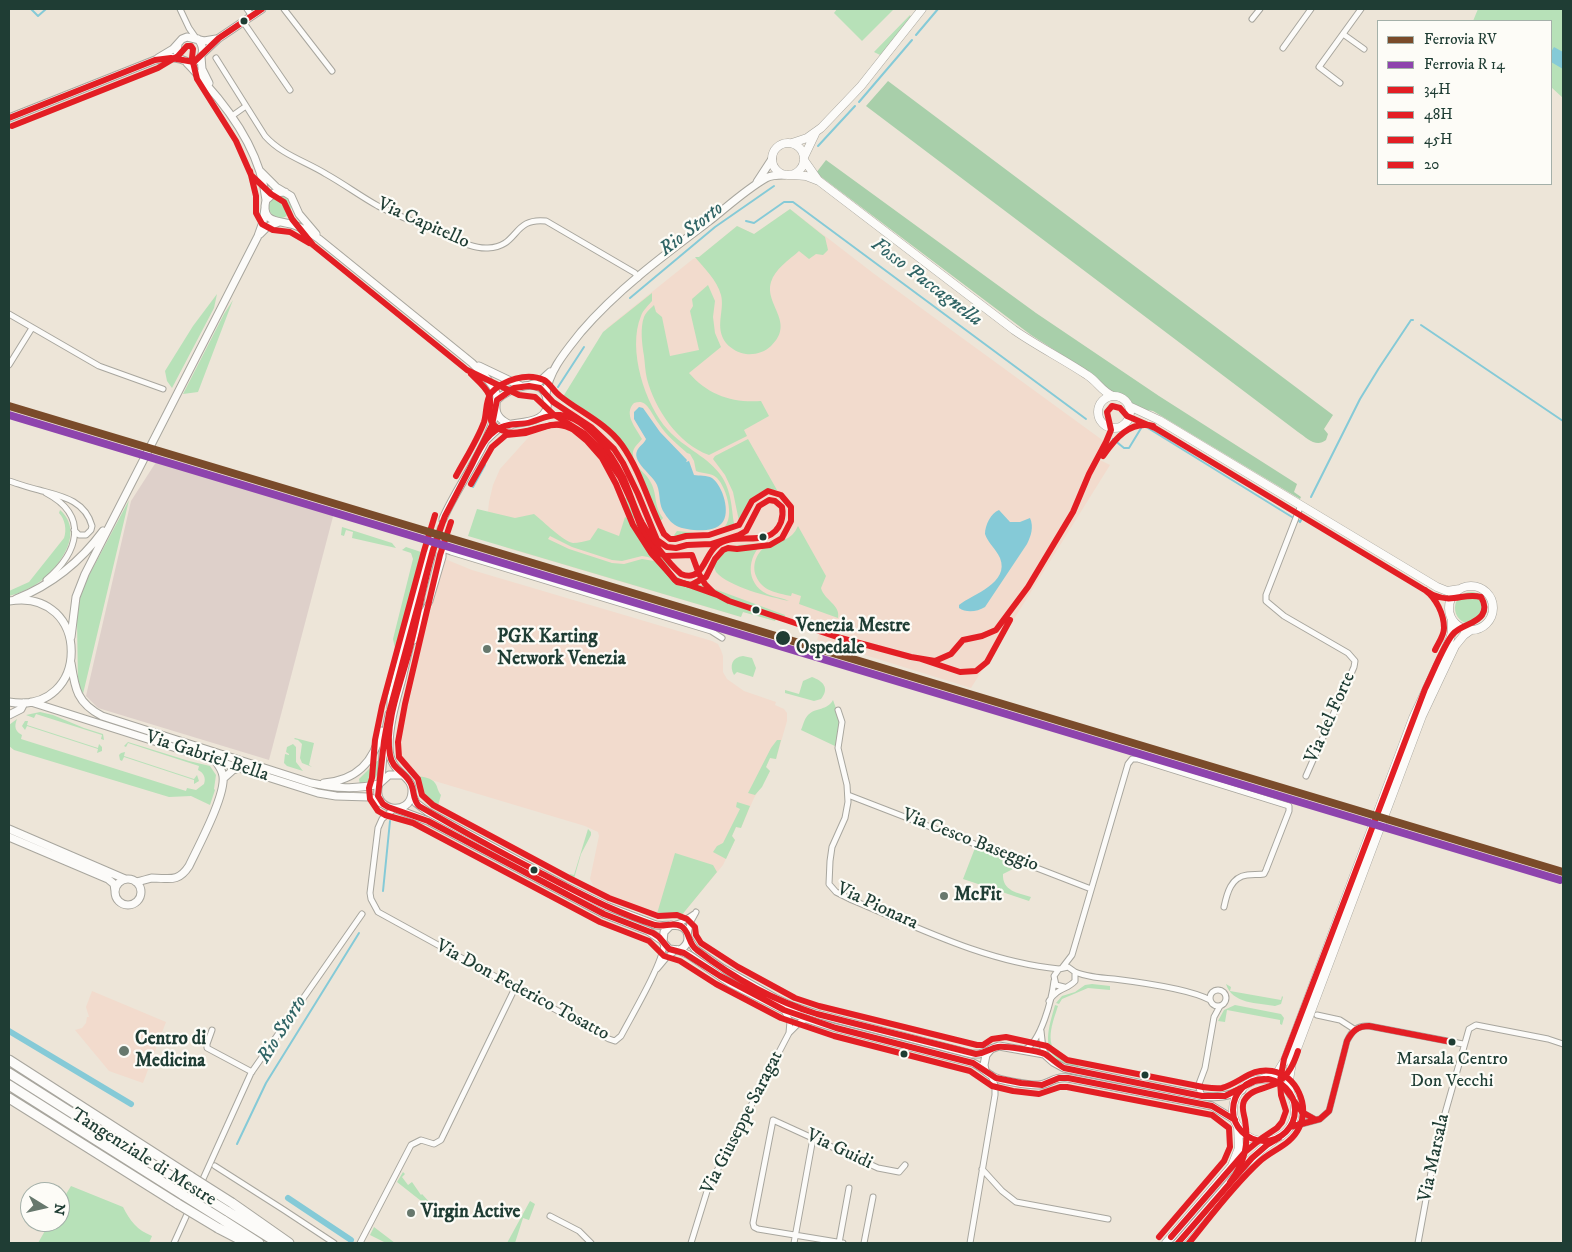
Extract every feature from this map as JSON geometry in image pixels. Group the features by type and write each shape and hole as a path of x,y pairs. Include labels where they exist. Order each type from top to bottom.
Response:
{"highway":[{"path":"9,1060 232,1203 289,1243"},
{"name":"Tangenziale di Mestre","path":"9,1073 278,1243"},
{"name":"Tangenziale di Mestre","path":"9,1085 183,1195 220,1224 259,1243"},
{"path":"9,1098 178,1204 220,1224 247,1243"}],"main road":[{"path":"793,175 801,169 804,158 816,134 861,86 922,9"},
{"path":"816,134 778,146 773,153 772,160 776,171 784,175 806,176 819,182 1014,330 1086,374 1108,394 1123,399 1129,406 1154,417 1437,587 1447,591 1468,586 1477,587 1486,592 1492,601 1493,612 1490,620 1483,627 1464,634 1459,640 1411,735"},
{"path":"792,143 800,148 819,182"},
{"path":"1098,386 1101,393 1099,417 1106,425 1113,428 1118,427 1127,420 1140,415 1154,417"},
{"path":"1100,404 1113,396"},
{"path":"1127,420 1130,413 1129,406"},
{"path":"1166,1243 1232,1166 1239,1148 1234,1104 1242,1090 1251,1082 1262,1080 1277,1072 1284,1063 1350,897 1411,735 1426,688 1449,642 1452,632 1452,620 1449,607 1443,594 1437,587"},
{"path":"1449,607 1452,597 1460,589"},
{"path":"1452,620 1461,628 1471,630"},
{"path":"1178,1243 1245,1165 1260,1150 1286,1133 1295,1117 1294,1102 1288,1080 1292,1062 1350,897"},
{"path":"1262,1080 1283,1085 1290,1093"},
{"path":"1236,1123 1245,1134 1254,1140 1276,1139"}],"street":[{"path":"180,9 186,24 202,46 202,69 214,92"},
{"path":"247,9 252,16"},
{"path":"156,60 180,41 191,36 210,41 219,38 244,23 262,9"},
{"path":"284,9 332,71"},
{"path":"1252,19 1260,9"},
{"path":"1283,48 1312,9"},
{"path":"1340,84 1319,67 1361,9"},
{"path":"244,23 290,90"},
{"path":"186,24 177,52 183,61 214,92 232,116 244,137 259,171 269,218 300,227 319,239 472,363 488,378 498,395 492,425 443,519"},
{"path":"1343,34 1364,49"},
{"path":"9,118 156,60 170,57 194,62 219,38"},
{"name":"Via Capitello","path":"216,58 265,136 280,150 326,174 389,211 467,244 486,249 503,245 510,240 524,223 532,220 546,221 635,273 638,278"},
{"path":"232,116 246,106"},
{"path":"755,185 772,160"},
{"path":"259,171 276,187 291,196 299,214 319,239"},
{"path":"497,400 508,391 539,382 552,370 581,332 638,278 692,233 755,185 770,176 784,175"},
{"path":"9,601 60,575 77,562 112,519 258,236 263,222 265,204 274,193 285,192"},
{"path":"258,236 267,227 292,216 296,206"},
{"path":"9,314 99,366 163,389"},
{"path":"9,365 32,328"},
{"path":"472,363 525,386 540,388 546,394"},
{"path":"485,440 498,429 524,424 540,418 547,408 546,394 552,370"},
{"path":"496,410 502,420 511,425"},
{"path":"9,481 64,497 75,503 86,514 92,526 90,532 83,536 77,534 74,530"},
{"path":"39,587 59,569 69,556 74,540 74,530 69,514 62,504 41,491"},
{"name":"Via del Forte","path":"1301,505 1266,595 1266,601 1284,616 1348,653 1355,661 1306,776"},
{"name":"Via Gabriel Bella","path":"112,519 76,597 71,638 71,662 76,691 88,707 102,716 315,784 343,788 364,788 380,782"},
{"path":"390,710 390,698 397,669 428,546 431,543 440,545 443,549 711,631 722,638"},
{"path":"410,648 422,615 430,601 443,558 443,549"},
{"path":"432,553 390,710 378,792 383,804 434,824 604,914 648,931 664,942 669,949 690,955 730,983 806,1019 973,1062 988,1073 1012,1080 1036,1085 1057,1078 1068,1078 1194,1102 1215,1107 1236,1123"},
{"path":"421,597 396,702 389,748 392,764 410,783 416,803 428,812 564,886 606,906 656,925 674,925 684,928 695,949 722,968 775,998 803,1010 972,1054 979,1054 999,1046 1041,1053 1057,1065 1069,1069 1202,1096 1224,1097 1242,1090"},
{"path":"9,601 29,600 47,607 62,620 71,638"},
{"path":"9,715 27,703 45,697 57,688 66,676 71,662"},
{"name":"Via Gabriel Bella","path":"9,702 27,703 214,759 318,793 336,796 369,797 383,804"},
{"name":"Via Gabriel Bella","path":"315,784 344,779 356,774 365,766 373,756 379,743 384,720 390,710"},
{"name":"Via Pionara","path":"838,710 842,722 838,748 848,795 845,818 832,847 829,884 833,890 852,900 976,951 1039,966 1061,969"},
{"path":"9,829 125,880 136,882 152,878 167,880 176,878 184,874 189,866 217,804 224,778 221,767 214,759"},
{"path":"1061,969 1072,955 1130,760 1138,759 1290,806 1264,874 1246,875 1235,880 1230,886 1224,907"},
{"path":"224,778 233,770 241,768"},
{"path":"380,782 393,774 402,775"},
{"path":"395,809 408,803 412,794"},
{"name":"Via Cesco Baseggio","path":"848,795 1091,889"},
{"name":"Via Don Federico Tosatto","path":"395,809 382,818 379,824 370,893 371,900 378,912 615,1041 620,1036 652,975 662,954 664,942"},
{"path":"9,837 108,879 114,884 118,900 121,903 132,904 138,899 144,885 152,878"},
{"path":"115,890 118,883 125,880"},
{"path":"136,882 141,892"},
{"path":"664,942 664,932 696,912 690,923 685,947 677,950"},
{"path":"174,1243 252,1072 362,914"},
{"name":"Via Don Federico Tosatto","path":"652,975 667,957 677,950"},
{"path":"1072,955 1076,976 1074,982"},
{"name":"Via Pionara","path":"1039,966 1050,971 1054,979"},
{"path":"1024,1050 1032,1044 1041,1030 1055,972 1068,967 1091,977 1136,982 1199,995 1210,1000 1212,1005 1220,1006"},
{"path":"1049,1000 1059,989 1091,977"},
{"path":"1054,979 1058,986 1064,988"},
{"path":"360,1243 411,1144 421,1140 437,1144 441,1140 515,988"},
{"path":"1199,995 1212,993 1216,990 1224,993 1226,1000 1220,1006 1214,1018 1205,1068 1199,1084 1202,1096"},
{"path":"1210,1000 1212,993"},
{"name":"Via Giuseppe Saragat","path":"784,1010 790,1021 789,1033"},
{"path":"1317,1015 1344,1022 1354,1030"},
{"name":"Via Giuseppe Saragat","path":"691,1243 708,1188 789,1033 795,1026 806,1019"},
{"path":"1344,1022 1349,1037"},
{"name":"Via Marsala","path":"1418,1243 1436,1145 1469,1029 1476,1024 1548,1039 1563,1044"},
{"path":"1290,1127 1316,1120 1326,1115 1330,1108 1349,1037 1360,1026 1369,1026 1464,1044"},
{"path":"212,1030 206,1044 207,1048 252,1072"},
{"path":"1041,1030 1043,1050 1049,1058 1053,1071 1046,1082"},
{"path":"970,1243 995,1095 995,1085 988,1073 984,1060 988,1051"},
{"path":"995,1095 1000,1086 1012,1080"},
{"path":"1294,1102 1301,1111 1316,1120"},
{"name":"Via Guidi","path":"796,1235 758,1229 754,1227 753,1223 773,1120 878,1168 899,1172 906,1165"},
{"path":"794,1243 813,1138"},
{"path":"214,1166 334,1243"},
{"path":"982,1169 1002,1191 1016,1202 1108,1219"},
{"path":"796,1235 840,1243 849,1188"},
{"path":"864,1243 873,1197"},
{"path":"550,1216 579,1231 591,1243"}],"shaded area":[{"path":"790,209 873,273 1105,442 1096,458 1110,465 971,688 817,640 819,634 805,630 807,625 777,616 775,621 743,612 741,617 507,548 500,544 487,521 493,485 500,469 535,430 544,424 564,422 573,407 561,400 607,328 737,226 754,234"},
{"path":"158,459 335,509 269,760 98,708 86,696 131,501"},
{"path":"445,559 472,570 712,641 718,644 721,650 723,672 727,679 744,691 776,702 775,705 784,709 787,713 787,721 776,759 770,758 766,767 770,771 754,798 741,828 736,827 732,836 735,840 723,865 681,916 666,919 659,918 600,893 595,889 590,879 599,836 598,832 585,826 418,776 398,756 412,677"},
{"name":"Centro di Medicina","path":"92,991 166,1022 143,1083 109,1071 75,1030 82,1028 86,1023 87,1017 89,1017 86,1007"}],"green space":[{"path":"837,9 894,9 862,41 834,13"},
{"path":"1478,9 1563,9 1563,98 1552,88 1552,20 1473,20"},
{"path":"910,15 911,18 883,53 880,55 874,52"},
{"path":"888,81 1333,415 1324,429 1328,434 1326,440 1315,443 1298,432 866,106"},
{"path":"826,160 1036,313 1159,396 1297,484 1294,492 1301,497 1300,499 1153,411 1142,409 1131,404 1124,397 1114,394 1086,370 1031,335 816,173"},
{"path":"280,196 288,199 291,207 288,215 280,218 272,215 269,207 272,199"},
{"path":"790,209 825,237 828,250 823,255 816,254 809,259 799,251 779,269 773,277 770,290 780,321 781,329 778,337 769,348 763,351 753,354 741,353 730,347 723,337 720,325 721,295 713,279 695,257 699,257 737,226 754,234"},
{"path":"708,285 715,301 713,317 715,333 721,347 689,373 704,387 721,396 740,401 761,401 769,416 744,430 747,436 709,455 687,443 669,424 662,413 646,376 642,341 644,317 654,305 656,312 662,317 670,356 699,350 690,311 693,306 692,299"},
{"path":"652,293 652,301 644,310 637,329 637,360 641,376 652,406 668,430 717,470 726,484 730,496 735,528 715,536 705,538 691,536 675,541 672,538 677,531 704,533 720,530 728,520 729,505 724,489 717,478 696,471 690,454 665,432 645,404 641,402 634,403 631,407 630,416 642,439 634,448 633,455 635,463 648,478 654,490 658,509 663,518 657,526 641,481 623,451 595,423 561,400 603,332"},
{"path":"217,294 214,308 172,388 167,381 165,371 193,326"},
{"path":"233,300 198,392 183,394 224,314"},
{"path":"748,439 777,490 767,490 755,497 740,526 733,492 725,475 713,459 715,456"},
{"path":"628,496 639,521 623,508 622,501"},
{"path":"129,500 83,694 78,685 77,619 79,601 85,583"},
{"path":"477,509 515,518 534,514 559,535 573,543 590,540 598,528 619,536 625,517 642,527 673,570 661,562 648,557 642,556 622,561 612,560 572,547 550,536 548,539 569,549 612,563 624,564 642,559 654,561 683,580 712,588 785,615 784,618 777,616 775,621 743,612 741,617 468,536"},
{"path":"60,510 67,519 70,528 70,538 62,558 56,567 41,581 9,596 9,591 29,582 64,538 65,525 59,513"},
{"path":"798,526 826,576 821,588 825,596 835,606 838,618 799,604 801,596 792,593 791,596 780,594 766,588 756,576 755,562 762,549 789,537"},
{"path":"342,527 392,543 396,548 352,538 353,532 346,530 344,536 341,535"},
{"path":"763,543 751,562 752,577 760,589 767,594 789,601 740,587 716,572 714,563 716,556 721,551 737,545"},
{"path":"406,547 421,552 390,674 395,648 393,639 413,559 411,553 402,550"},
{"path":"1471,592 1477,593 1482,597 1486,602 1486,614 1482,619 1477,623 1471,624 1465,623 1460,619 1456,614 1455,608 1456,602 1460,597 1465,593"},
{"path":"743,656 752,658 756,668 753,677 737,672 734,675 732,662 736,658"},
{"path":"812,677 824,685 825,691 821,699 814,701 785,693 785,690 799,694 803,681"},
{"path":"833,700 841,722 837,747 801,730 808,715 828,706"},
{"path":"40,712 103,734 104,740 101,739 102,735 36,714 34,718 26,715"},
{"path":"17,719 16,728 22,735 21,739 186,791 187,788 196,790 204,784 205,778 198,770 199,766 128,743 126,747 124,746 128,742 210,766 216,775 215,790 210,805 191,796 169,797 14,750 9,746 9,725"},
{"path":"25,721 28,721 27,725 98,748 99,744 102,747 102,751 97,753 98,749 27,726 25,730 22,726"},
{"path":"294,739 314,743 309,765 312,767 302,763 300,758 302,744"},
{"path":"777,740 781,740 776,759 770,758 766,767 770,771 762,787 755,795 748,793 771,748"},
{"path":"293,744 296,747 296,762 303,771 287,766 284,763 285,754 289,755 286,752 287,747"},
{"path":"125,752 124,756 194,779 197,775 199,781 194,784 194,780 124,757 122,761 119,755"},
{"path":"377,761 380,761 375,778 370,782 360,785 359,779"},
{"path":"418,776 430,779 436,784 441,795 437,809 425,798"},
{"path":"737,802 750,806 741,828 736,827 732,836 735,840 726,859 713,852 717,846 723,843 740,809 736,807"},
{"path":"588,829 591,835 581,854 573,882 567,879 570,874 574,875"},
{"path":"975,848 1010,861 1008,867 1013,869 1003,874 1003,880 1008,888 1031,897 1029,901 963,879"},
{"path":"675,853 713,865 717,872 681,916 666,919 656,917"},
{"path":"1226,984 1231,987 1230,991 1281,1000 1282,996 1281,1004 1275,1006 1240,999 1229,991"},
{"path":"1085,985 1110,986 1110,990 1088,988 1062,999 1059,1004 1056,1003 1062,996 1075,992"},
{"path":"1055,1005 1058,1006 1051,1034 1053,1047 1063,1057 1079,1060 1078,1067 1056,1058 1048,1044 1048,1035"},
{"path":"1235,1005 1281,1014 1284,1018 1282,1025 1280,1020 1227,1010 1225,1022 1218,1021 1224,1010"},
{"path":"403,1172 405,1174 402,1177 408,1185 412,1182 421,1195 432,1205 430,1208 397,1182"},
{"path":"71,1186 123,1207 134,1224 152,1236 149,1243 38,1243 44,1232 70,1232"},
{"path":"530,1201 535,1204 529,1220 523,1218 515,1243 507,1243"},
{"path":"374,1227 395,1243 386,1243 370,1235"}],"water":[{"path":"1554,47 1563,52 1563,69 1552,63 1552,50"},
{"path":"639,407 643,408 660,432 687,460 686,462 689,461 694,475 710,477 716,482 726,506 725,519 718,526 708,530 684,528 675,525 666,516 661,507 655,481 637,460 637,451 646,439 634,419 634,412"},
{"path":"999,510 1010,522 1020,522 1030,518 1032,528 1030,538 985,607 972,611 962,610 959,608 959,605 988,587 1000,574 1002,567 1000,558 985,534 989,520"}],"waterway":[{"path":"31,9 38,16 46,9"},
{"name":"Rio Storto","path":"916,35 938,9"},
{"name":"Rio Storto","path":"859,102 912,40"},
{"name":"Rio Storto","path":"818,146 855,106"},
{"name":"Rio Storto","path":"630,298 715,227 774,186"},
{"name":"Fosso Paccagnella","path":"746,221 754,223 784,202 793,202 1086,419"},
{"name":"Fosso Paccagnella","path":"1311,497 1360,399 1411,320 1413,320"},
{"name":"Fosso Paccagnella","path":"1421,325 1563,421"},
{"name":"Rio Storto","path":"558,387 584,347"},
{"name":"Fosso Paccagnella","path":"1113,439 1124,448 1129,448 1143,425 1292,517"},
{"name":"Rio Storto","path":"473,487 485,465"},
{"name":"Fosso Paccagnella","path":"1298,520 1300,522 1302,518"},
{"name":"Rio Storto","path":"383,891 390,821"},
{"name":"Rio Storto","path":"237,1144 266,1083 359,933"},
{"path":"9,1031 131,1104"},
{"path":"288,1198 351,1240"}],"tunnel":[{"path":"432,553 443,519"}],"rail line":[{"name":"RV","path":"9,406 1563,872"}],"transit line":[{"name":"20","path":"9,118 155,60 171,58 194,62 219,38 262,9"},
{"name":"48H","path":"12,126 158,68 178,56 187,46 191,46 197,79 236,141 251,175 271,194 284,202 292,219 313,245 467,370 519,395 535,397 553,414 585,434 601,450 620,477 643,533 651,546 658,552 665,556 692,555 705,584 714,593 729,601 837,637 911,657 935,661 951,654 963,640 982,636 996,630 1028,587 1073,512 1111,430 1107,412 1112,406 1120,408 1127,416 1155,428 1433,595 1447,598 1481,597 1484,606 1482,615 1453,634 1442,652 1425,689 1284,1059 1280,1081 1281,1095 1286,1111 1282,1122 1277,1128 1245,1152 1171,1237"},
{"name":"48H","path":"250,171 256,196 256,213 262,224 273,230 290,232 309,243"},
{"name":"48H","path":"471,374 488,392 491,421 501,430 515,433 557,425 573,429"},
{"name":"45H","path":"456,476 481,429 491,393 509,381 530,377 546,381 560,396 601,424 616,437 629,455 664,534 670,539 709,535 739,525 752,501 768,491 781,495 791,507 791,521 782,538 770,545 723,550 715,559 706,577 691,585 677,582 651,553 633,525 616,484 602,458 587,441 570,427 562,424 551,425 526,433 506,435 492,447 471,484"},
{"name":"34H","path":"529,386 540,388 553,402 591,427 614,449 638,494 657,540 667,547 676,548 687,545 711,544 739,535 746,531 759,506 769,500 775,501 782,507 783,514 776,531 769,536 760,538 724,541 712,550 699,572 688,576 681,574 665,557 642,523 623,477 606,449 580,423 560,415 549,416 528,423 508,425 498,429 482,445 468,472 492,425 497,400 514,388 529,386"},
{"path":"9,415 1560,880"},
{"name":"48H","path":"1103,456 1118,437 1130,428 1145,425 1153,426"},
{"name":"34H","path":"445,516 468,472"},
{"name":"34H","path":"445,516 468,472"},
{"name":"45H","path":"435,515 382,706 375,740 372,778 369,788 370,799 378,811 385,815 413,823 600,922 649,941 664,956 680,961 716,984 781,1018 834,1036 970,1071 992,1086 1013,1091 1039,1094 1060,1087 1067,1087 1212,1115 1229,1128 1230,1147 1224,1161 1159,1237"},
{"name":"34H","path":"445,516 429,565 389,729 391,760 410,782 415,800 419,806 506,855 606,906 655,925 675,924 681,926 686,931 694,947 710,960 739,979 801,1009 976,1054 998,1047 1036,1052 1045,1054 1064,1068 1202,1096 1225,1096 1255,1081 1268,1079 1284,1087 1302,1112 1316,1120"},
{"name":"34H","path":"445,516 432,553 389,713 378,796 383,804 428,821 604,914 653,933 669,949 684,953 720,976 784,1010 836,1028 973,1063 996,1078 1042,1085 1059,1078 1068,1078 1212,1106 1235,1120"},
{"name":"45H","path":"451,522 440,555 398,742 399,757 418,779 422,795 433,805 609,898 658,916 677,915 687,919 695,927 696,935 701,943 738,967 795,998 819,1006 977,1045 983,1045 992,1039 1006,1037 1047,1046 1067,1060 1203,1087 1222,1088 1258,1071 1265,1070 1281,1074 1294,1085 1302,1101 1302,1119 1296,1134 1249,1171 1222,1201 1189,1243"},
{"name":"48H","path":"646,544 675,580 720,596"},
{"name":"48H","path":"1425,590 1436,602 1444,623 1443,634 1435,650"},
{"name":"48H","path":"921,659 960,672 976,671 987,662 1010,620"},
{"name":"34H","path":"1290,1127 1320,1119 1329,1111 1347,1041 1351,1034 1359,1028 1369,1026 1452,1042"},
{"name":"48H","path":"1230,1182 1239,1168 1245,1153 1244,1101 1259,1089 1273,1085 1281,1080 1295,1060 1298,1051"},
{"name":"34H","path":"1264,1079 1276,1081 1286,1088 1293,1098 1295,1110 1293,1122 1286,1132 1276,1139 1264,1141 1252,1139 1242,1132 1235,1122 1233,1110 1235,1098 1242,1088 1252,1081 1264,1079"},
{"name":"34H","path":"1178,1243 1252,1158 1267,1145 1279,1138"}],"place":[{"name":"Venezia Mestre Ospedale","path":"783,638"},
{"name":"PGK Karting Network Venezia","path":"487,649"},
{"name":"McFit","path":"944,896"},
{"name":"Marsala Centro Don Vecchi","path":"1452,1042"},
{"name":"Centro di Medicina","path":"124,1051"},
{"name":"Virgin Active","path":"411,1213"}]}
